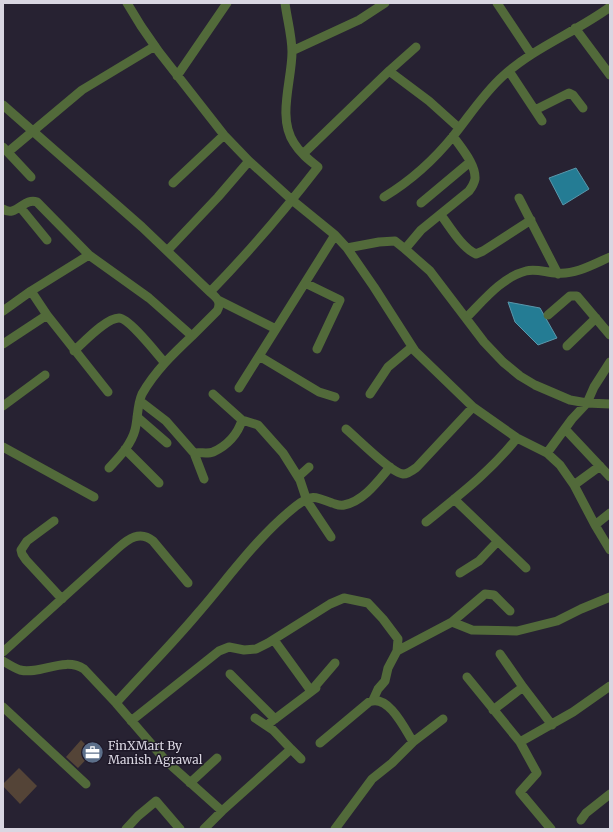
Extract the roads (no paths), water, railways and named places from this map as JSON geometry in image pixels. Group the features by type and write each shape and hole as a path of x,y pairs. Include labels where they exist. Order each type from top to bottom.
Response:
{"street":[{"path":"127,3 141,26 177,76 224,135 249,161 292,200 335,235 347,248 412,347 474,407 517,438 547,453 560,465 574,484 610,550"},
{"path":"177,76 227,3"},
{"path":"210,292 242,260 318,167 293,143 287,129 286,113 292,51 285,3"},
{"path":"292,51 359,20 385,3"},
{"path":"497,3 531,54"},
{"path":"384,197 413,178 431,161 490,90 509,71 531,54 610,7"},
{"path":"575,28 610,75"},
{"path":"31,177 5,150 33,131 82,90 155,46"},
{"path":"303,154 416,47"},
{"path":"389,71 429,101 456,132 474,171 475,179 473,185 460,200 421,230 404,249"},
{"path":"509,71 542,121"},
{"path":"535,110 569,93 573,95 583,108"},
{"path":"3,105 167,251 218,300 276,330"},
{"path":"173,183 224,135"},
{"path":"167,251 249,161"},
{"path":"421,203 470,162"},
{"path":"519,198 558,274"},
{"path":"3,209 10,212 28,201 32,200 37,202 89,255 149,298 192,336"},
{"path":"20,207 47,240"},
{"path":"441,215 465,246 471,252 476,254 531,220"},
{"path":"239,388 335,235"},
{"path":"347,248 379,242 395,241 430,271 484,342 503,362 520,376 535,385 570,400 587,403 610,404"},
{"path":"3,310 89,255"},
{"path":"466,318 493,291 517,274 528,270 558,274 574,271 610,257"},
{"path":"305,283 340,300 317,349"},
{"path":"31,291 74,351 108,392"},
{"path":"548,315 574,295 580,298 610,335"},
{"path":"109,468 132,438 140,401 152,379 165,362 217,311 219,307 218,300"},
{"path":"3,344 47,315"},
{"path":"74,351 103,325 118,318 131,325 165,362"},
{"path":"567,346 596,318"},
{"path":"370,394 388,367 412,347"},
{"path":"260,356 319,392 335,397"},
{"path":"547,453 587,403 594,387 610,362"},
{"path":"3,406 45,375"},
{"path":"213,394 242,420 258,425 283,452 298,477 306,499 331,537"},
{"path":"140,401 166,421 194,453 204,479"},
{"path":"346,429 390,467 401,474 406,474 417,467 474,407"},
{"path":"137,417 167,443"},
{"path":"194,453 212,452 228,442 239,430 242,420"},
{"path":"565,429 610,476"},
{"path":"426,522 500,458 517,438"},
{"path":"3,447 94,497"},
{"path":"125,449 159,483"},
{"path":"574,484 600,466"},
{"path":"298,477 309,467"},
{"path":"116,702 197,614 254,545 295,507 306,499 315,497 338,505 350,503 368,491 390,467"},
{"path":"454,499 526,568"},
{"path":"595,525 610,513"},
{"path":"54,521 27,541 21,550 26,560 62,599"},
{"path":"3,652 121,545 138,536 148,537 153,541 188,583"},
{"path":"460,573 479,561 498,541"},
{"path":"397,651 452,622 485,594 494,594 510,611"},
{"path":"452,622 472,630 517,631 558,621 581,608 610,597"},
{"path":"131,721 219,651 225,648 232,647 250,651 263,646 330,604 344,598 368,603 398,638 397,651 388,668 385,681 378,689 373,700 320,743"},
{"path":"274,640 311,691"},
{"path":"500,654 552,725"},
{"path":"3,661 20,670 72,664 79,666 90,675 116,702 166,761 222,811"},
{"path":"311,691 335,663"},
{"path":"230,674 275,719"},
{"path":"267,725 329,677"},
{"path":"468,677 520,742 537,773 520,792 551,829"},
{"path":"520,742 573,712 610,686"},
{"path":"493,710 523,687"},
{"path":"373,700 382,702 396,714 413,742"},
{"path":"3,707 86,784"},
{"path":"255,718 267,725 301,759"},
{"path":"335,829 372,780 413,742 443,720"},
{"path":"204,829 291,749"},
{"path":"190,782 217,758"},
{"path":"581,820 586,813 610,794"},
{"path":"126,829 138,816 156,801 180,829"}],"water":[{"path":"576,168 589,189 563,205 549,178"},
{"path":"508,302 540,308 557,338 538,345 515,322"}],"place":[{"name":"FinXMart By Manish Agrawal","path":"93,752"}]}
